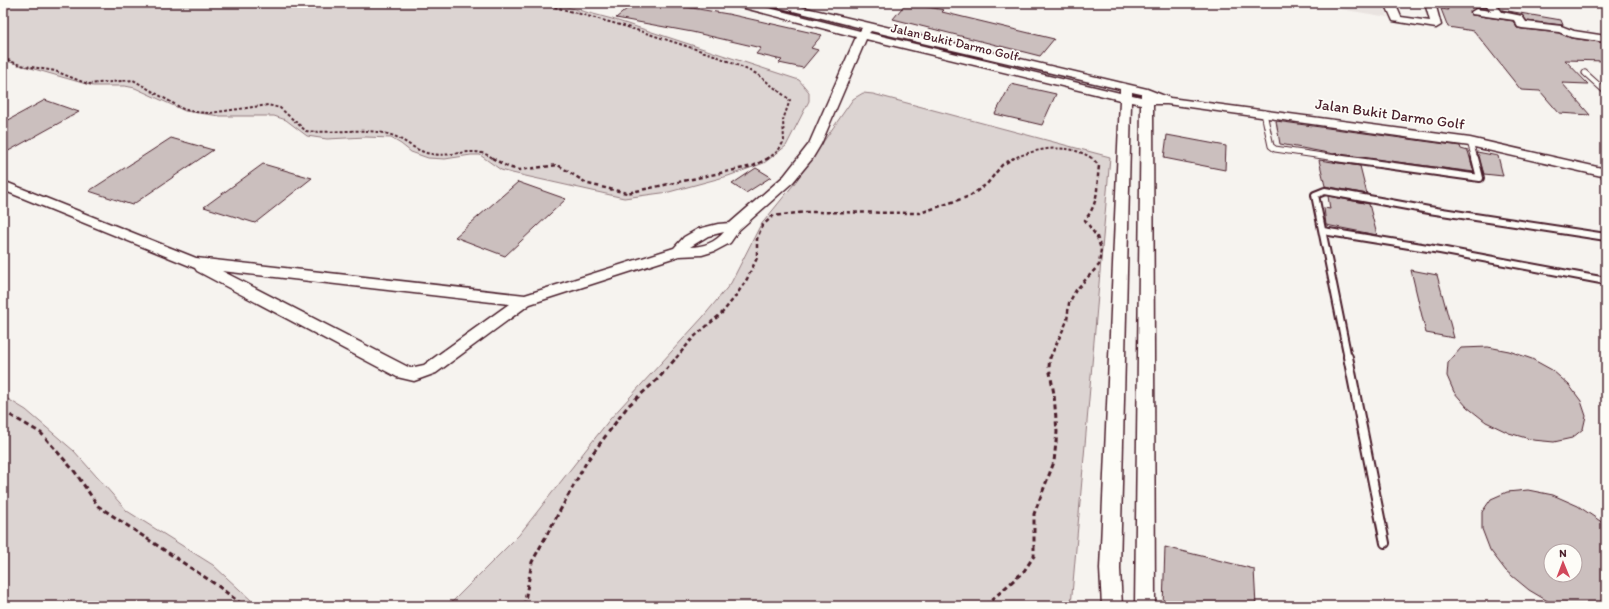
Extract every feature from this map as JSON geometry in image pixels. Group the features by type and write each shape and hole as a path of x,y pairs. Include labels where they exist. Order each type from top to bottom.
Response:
{"street":[{"name":"Jalan Bukit Darmo Golf","path":"737,3 866,31 1125,93 1167,101 1470,142 1606,173"},
{"name":"Jalan Bukit Darmo Golf","path":"773,3 866,31"},
{"path":"1390,3 1397,19 1436,25 1430,3"},
{"path":"1490,3 1499,15"},
{"path":"1476,12 1518,18 1522,25 1562,29 1571,34 1606,39"},
{"path":"3,185 194,263 403,373 410,375 419,374 430,369 525,300 679,251 698,253 726,241 732,235 733,228 797,172 807,159 866,31"},
{"path":"1112,606 1110,569 1125,93"},
{"path":"1146,606 1147,97"},
{"path":"194,263 525,300"}],"lane":[{"path":"1585,73 1606,92"},
{"path":"1264,113 1272,146 1276,148 1480,178 1481,177 1470,142"},
{"path":"1384,543 1315,195 1325,191 1429,210 1606,237"},
{"path":"1323,231 1440,250 1606,281"}],"path":[{"path":"3,58 20,65 55,71 88,84 106,84 133,80 183,109 194,112 210,113 268,105 280,108 291,116 306,131 318,134 370,132 388,134 422,152 436,155 452,155 480,151 488,153 491,158 504,166 516,170 528,170 545,165 559,165 568,169 578,179 614,191 627,193 752,166 768,159 783,143 785,137 782,122 790,108 790,100 757,74 714,55 624,26 540,3"},
{"path":"524,606 532,562 587,461 628,406 658,379 694,337 722,313 735,297 747,279 756,258 757,239 762,226 773,216 806,212 896,214 920,213 970,196 987,184 1002,165 1013,158 1047,148 1074,150 1085,153 1095,160 1099,166 1095,209 1085,220 1096,237 1101,249 1099,265 1076,290 1069,303 1067,321 1050,355 1049,367 1054,394 1057,432 1054,462 1034,514 1032,538 1034,556 1024,571 985,606"},
{"path":"3,411 40,433 75,472 98,506 218,586 244,606"}],"shaded area":[{"path":"3,3 552,3 612,19 799,80 809,92 809,101 786,146 764,163 728,176 669,192 624,198 501,170 480,155 445,159 428,158 411,152 391,138 366,137 327,139 307,136 286,120 274,116 220,116 185,111 135,88 125,86 93,86 3,60"},
{"path":"1304,3 1383,3 1388,17"},
{"path":"863,93 873,94 1110,157 1071,606 448,606 519,535 610,419 703,317 731,283 760,226 794,184 853,99"},
{"path":"3,396 26,410 74,451 127,511 213,565 252,601 253,606 3,606"}],"building":[{"path":"634,3 683,3 680,6 728,14 822,35 811,48 818,50 803,68 779,63 782,60 756,54 761,48 692,32 616,18"},
{"path":"906,3 944,10 942,12 1054,39 1040,56 893,19"},
{"path":"1445,3 1487,8 1475,8 1470,13 1472,15 1513,21 1517,28 1559,33 1571,38 1606,43 1606,61 1565,60 1588,84 1562,83 1590,115 1559,113 1540,91 1521,90 1474,31 1448,27 1441,9 1448,10"},
{"path":"1502,10 1561,20 1563,25 1527,21 1522,15"},
{"path":"1011,84 1056,94 1042,125 995,114"},
{"path":"45,100 79,112 3,154 3,123"},
{"path":"1276,121 1460,146 1461,149 1468,151 1474,172 1334,154 1280,144"},
{"path":"1167,135 1226,146 1225,170 1164,158"},
{"path":"171,138 213,150 132,205 89,191"},
{"path":"1477,152 1498,156 1503,176 1484,174"},
{"path":"1319,160 1360,166 1367,194 1325,186"},
{"path":"263,164 312,178 255,223 204,207"},
{"path":"756,168 771,177 746,193 732,184"},
{"path":"518,182 566,199 505,256 455,237"},
{"path":"1328,196 1369,204 1377,235 1326,225 1324,208 1330,209"},
{"path":"1411,270 1437,275 1454,338 1426,333"},
{"path":"1488,347 1509,351 1532,359 1552,370 1569,385 1581,401 1586,416 1583,429 1572,438 1554,442 1533,440 1509,433 1486,422 1467,407 1454,392 1447,376 1448,363 1461,348"},
{"path":"1528,490 1553,495 1578,506 1606,525 1606,606 1556,606 1529,590 1506,571 1490,550 1482,529 1482,512 1491,499 1507,492"},
{"path":"1165,547 1254,569 1256,606 1163,606"}]}
